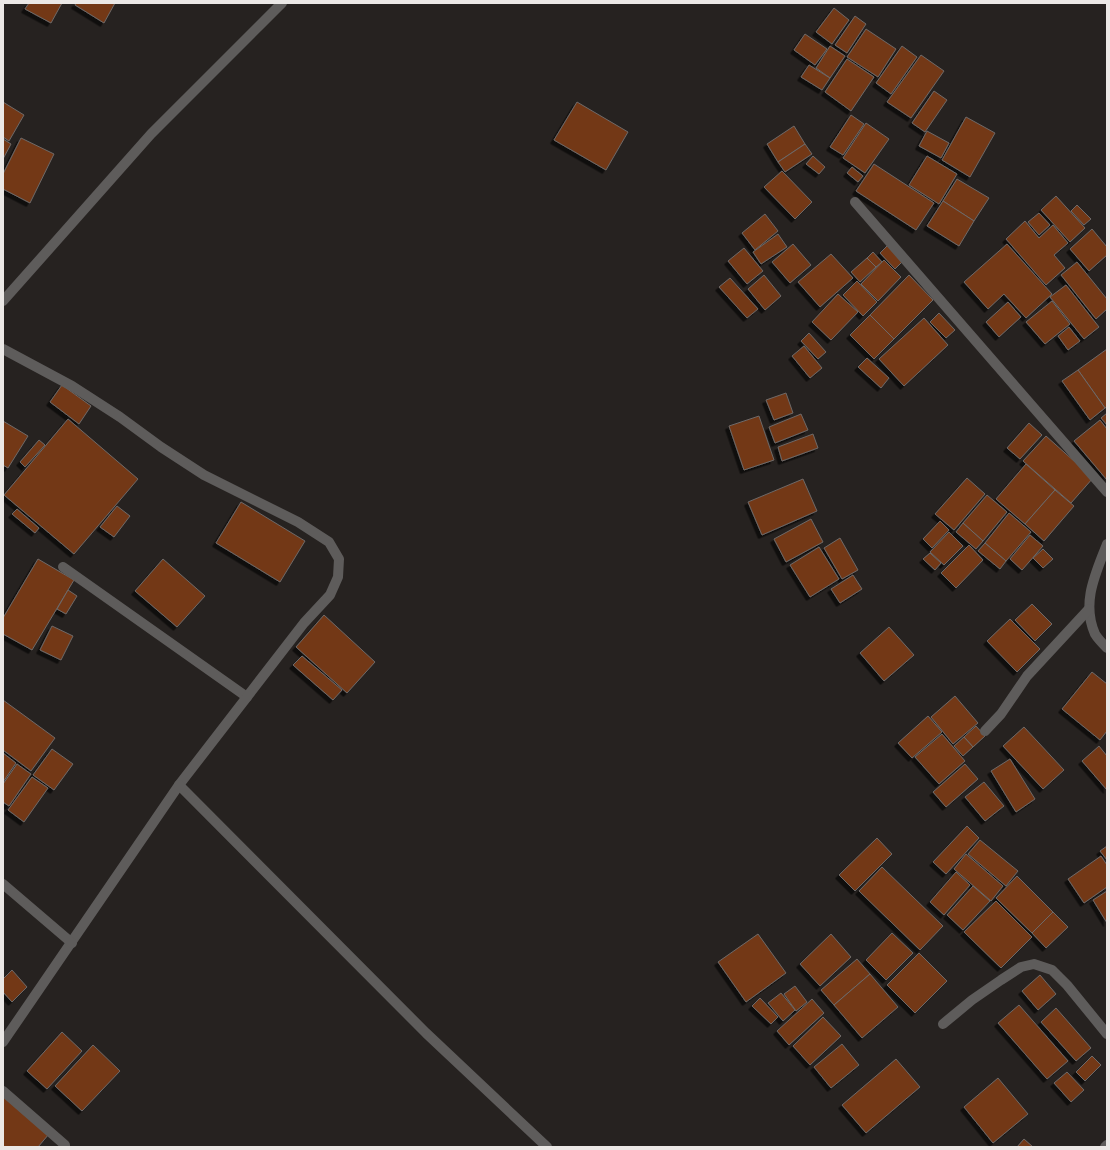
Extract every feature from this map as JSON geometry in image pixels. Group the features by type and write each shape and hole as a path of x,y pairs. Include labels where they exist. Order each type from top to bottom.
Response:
{"street":[{"path":"3,301 151,134 282,3"},
{"path":"855,202 1107,492"},
{"path":"3,349 72,386 120,417 204,476 298,522 329,542 339,559 338,577 330,595 304,623 179,785 3,1042"},
{"path":"1107,544 1095,572 1089,610 1095,634 1107,648"},
{"path":"63,567 247,697"},
{"path":"985,731 1001,714 1027,676 1089,610"},
{"path":"179,785 426,1033 547,1147"},
{"path":"3,884 72,943"},
{"path":"943,1024 972,1000 1008,975 1021,967 1034,964 1052,970 1067,985 1107,1034"},
{"path":"3,1091 65,1145 65,1147"}],"building":[{"path":"29,3 62,3 51,23 25,9"},
{"path":"76,3 115,3 104,23 75,5"},
{"path":"834,8 849,20 832,44 816,32"},
{"path":"855,16 866,24 847,53 835,45"},
{"path":"866,29 896,49 878,77 847,57"},
{"path":"805,34 827,49 815,65 794,50"},
{"path":"830,46 845,56 830,78 816,68"},
{"path":"902,46 917,57 891,94 876,83"},
{"path":"921,55 944,71 911,118 887,102"},
{"path":"847,59 874,77 851,111 825,92"},
{"path":"809,65 830,78 822,90 801,77"},
{"path":"934,91 947,100 925,132 912,123"},
{"path":"3,102 24,115 9,141 3,137"},
{"path":"577,102 628,132 606,170 554,140"},
{"path":"851,115 864,124 843,155 830,147"},
{"path":"966,117 995,133 970,177 942,160"},
{"path":"866,123 889,139 865,173 843,158"},
{"path":"794,126 805,144 778,162 767,144"},
{"path":"927,131 949,143 941,158 919,146"},
{"path":"21,138 54,154 30,203 3,189 3,174"},
{"path":"3,139 11,144 3,159"},
{"path":"805,144 812,154 785,172 778,162"},
{"path":"813,156 825,167 819,174 806,164"},
{"path":"927,156 957,174 939,204 909,185"},
{"path":"874,164 934,203 916,230 856,191"},
{"path":"852,167 863,176 858,182 847,173"},
{"path":"782,171 812,202 795,219 764,187"},
{"path":"957,179 989,198 974,221 943,201"},
{"path":"1056,196 1085,228 1070,242 1041,210"},
{"path":"943,201 974,221 959,246 927,226"},
{"path":"1077,205 1091,219 1084,225 1071,211"},
{"path":"1039,213 1050,225 1039,235 1028,222"},
{"path":"765,214 778,231 755,250 742,233"},
{"path":"1025,221 1039,238 1053,225 1068,243 1054,255 1065,268 1046,285 1006,239"},
{"path":"1092,229 1107,247 1107,255 1089,271 1070,249"},
{"path":"778,234 787,247 761,264 753,252"},
{"path":"793,244 811,265 790,283 772,262"},
{"path":"889,244 904,260 895,269 880,253"},
{"path":"1007,244 1052,294 1026,318 1004,294 988,309 964,282"},
{"path":"744,248 763,271 747,284 728,261"},
{"path":"873,252 882,262 876,267 867,258"},
{"path":"831,254 853,278 820,307 798,282"},
{"path":"867,258 876,267 860,282 851,272"},
{"path":"884,260 901,277 878,301 861,284"},
{"path":"1077,262 1107,299 1107,309 1096,319 1061,275"},
{"path":"764,275 781,296 765,310 748,289"},
{"path":"909,275 933,300 894,339 870,315"},
{"path":"730,278 758,309 747,318 719,287"},
{"path":"857,281 877,302 863,316 843,295"},
{"path":"1066,285 1099,327 1084,339 1050,297"},
{"path":"838,294 858,312 831,340 812,322"},
{"path":"1052,301 1070,324 1045,344 1026,322"},
{"path":"1008,302 1021,317 999,337 986,322"},
{"path":"939,313 955,330 946,338 930,322"},
{"path":"870,315 894,339 874,359 850,335"},
{"path":"924,318 948,345 904,386 879,359"},
{"path":"1069,327 1080,341 1068,350 1058,336"},
{"path":"809,333 826,352 818,359 801,341"},
{"path":"804,346 822,368 810,378 792,356"},
{"path":"1107,349 1107,407 1105,408 1078,370"},
{"path":"867,358 889,378 881,388 858,367"},
{"path":"1078,370 1105,408 1090,420 1062,381"},
{"path":"62,385 91,406 79,424 50,402"},
{"path":"786,393 793,413 774,420 766,400"},
{"path":"1107,413 1107,425 1101,418"},
{"path":"801,414 808,430 775,443 769,427"},
{"path":"759,416 774,460 744,470 729,426"},
{"path":"68,419 138,479 74,554 4,495"},
{"path":"1100,420 1107,429 1107,480 1074,441"},
{"path":"3,421 28,436 8,468 3,465"},
{"path":"1029,423 1042,435 1020,459 1007,448"},
{"path":"813,434 818,448 782,461 778,447"},
{"path":"1046,436 1093,478 1071,503 1023,461"},
{"path":"39,440 45,445 25,467 20,462"},
{"path":"1026,464 1055,490 1025,524 996,499"},
{"path":"967,478 985,494 954,530 935,514"},
{"path":"803,479 817,511 762,535 748,502"},
{"path":"1055,490 1074,506 1044,541 1025,524"},
{"path":"987,495 1007,512 983,541 963,523"},
{"path":"241,502 305,541 280,582 216,543"},
{"path":"117,506 130,516 114,537 100,527"},
{"path":"17,509 39,528 35,533 12,514"},
{"path":"1009,513 1031,532 1006,561 985,543"},
{"path":"811,519 823,542 786,562 774,539"},
{"path":"940,521 949,530 932,548 923,539"},
{"path":"963,523 983,541 976,549 956,532"},
{"path":"949,532 963,546 944,565 930,552"},
{"path":"1030,535 1043,546 1022,570 1010,559"},
{"path":"840,538 858,570 842,579 824,548"},
{"path":"985,543 1006,561 1000,569 978,551"},
{"path":"969,545 983,560 956,588 941,573"},
{"path":"819,547 839,579 810,597 790,565"},
{"path":"1043,549 1053,559 1043,568 1033,558"},
{"path":"930,553 941,563 935,570 923,559"},
{"path":"38,559 74,580 32,650 3,634 3,618"},
{"path":"163,559 205,596 177,627 135,591"},
{"path":"853,575 862,589 840,603 831,589"},
{"path":"68,590 77,596 66,614 57,609"},
{"path":"1032,604 1052,624 1035,641 1015,620"},
{"path":"324,615 375,662 347,693 296,647"},
{"path":"1010,619 1040,649 1017,672 987,641"},
{"path":"52,626 73,636 61,660 40,650"},
{"path":"889,627 914,655 884,681 860,653"},
{"path":"302,656 342,690 333,700 293,665"},
{"path":"1092,672 1107,684 1107,731 1100,740 1062,709"},
{"path":"955,696 978,723 953,744 931,717"},
{"path":"3,700 55,738 31,771 3,750"},
{"path":"928,716 942,732 912,758 898,743"},
{"path":"976,726 985,736 973,747 964,737"},
{"path":"1024,727 1064,770 1043,789 1003,746"},
{"path":"942,734 965,761 939,784 915,757"},
{"path":"964,737 973,747 963,756 954,746"},
{"path":"1099,746 1107,756 1107,790 1082,761"},
{"path":"52,749 73,764 54,790 33,775"},
{"path":"3,753 16,763 3,782"},
{"path":"1010,759 1035,799 1016,812 991,771"},
{"path":"17,764 31,774 9,806 3,802 3,784"},
{"path":"965,764 978,779 946,807 933,792"},
{"path":"32,777 48,788 24,822 8,810"},
{"path":"984,782 1004,806 985,821 965,797"},
{"path":"967,826 979,838 946,874 933,862"},
{"path":"877,838 892,854 855,891 839,875"},
{"path":"980,840 1018,871 1006,886 968,854"},
{"path":"1107,846 1107,860 1100,851"},
{"path":"966,854 1003,886 991,901 954,869"},
{"path":"1101,856 1107,865 1107,887 1084,903 1068,879"},
{"path":"882,867 943,926 920,950 859,891"},
{"path":"956,872 970,885 944,915 930,902"},
{"path":"1017,876 1053,912 1032,933 996,898"},
{"path":"973,886 990,901 963,930 947,915"},
{"path":"1107,891 1107,923 1093,900"},
{"path":"996,901 1032,937 1001,968 964,932"},
{"path":"1053,912 1068,927 1046,948 1032,933"},
{"path":"892,933 913,953 886,980 866,960"},
{"path":"758,934 786,973 746,1002 718,962"},
{"path":"831,934 851,957 820,986 800,964"},
{"path":"919,953 947,981 915,1013 887,985"},
{"path":"857,959 870,974 834,1005 821,990"},
{"path":"12,970 27,987 12,1002 3,992 3,979"},
{"path":"870,974 898,1007 862,1038 834,1005"},
{"path":"1040,975 1056,994 1038,1010 1022,991"},
{"path":"795,986 807,1002 796,1011 784,994"},
{"path":"781,993 795,1010 783,1021 768,1003"},
{"path":"760,998 778,1017 771,1024 752,1006"},
{"path":"812,999 824,1013 789,1045 777,1031"},
{"path":"1019,1005 1068,1061 1047,1079 998,1023"},
{"path":"1056,1008 1091,1048 1076,1061 1041,1022"},
{"path":"823,1017 841,1036 810,1065 793,1046"},
{"path":"62,1032 82,1051 47,1089 27,1071"},
{"path":"842,1044 859,1065 831,1088 814,1067"},
{"path":"93,1045 120,1071 82,1111 55,1086"},
{"path":"1092,1056 1101,1065 1085,1081 1076,1072"},
{"path":"896,1059 920,1087 866,1133 842,1105"},
{"path":"1067,1072 1084,1090 1071,1102 1054,1083"},
{"path":"998,1078 1028,1114 993,1143 964,1107"},
{"path":"3,1093 49,1134 38,1147 5,1147 3,1145"},
{"path":"1024,1139 1033,1147 1017,1147"}]}
